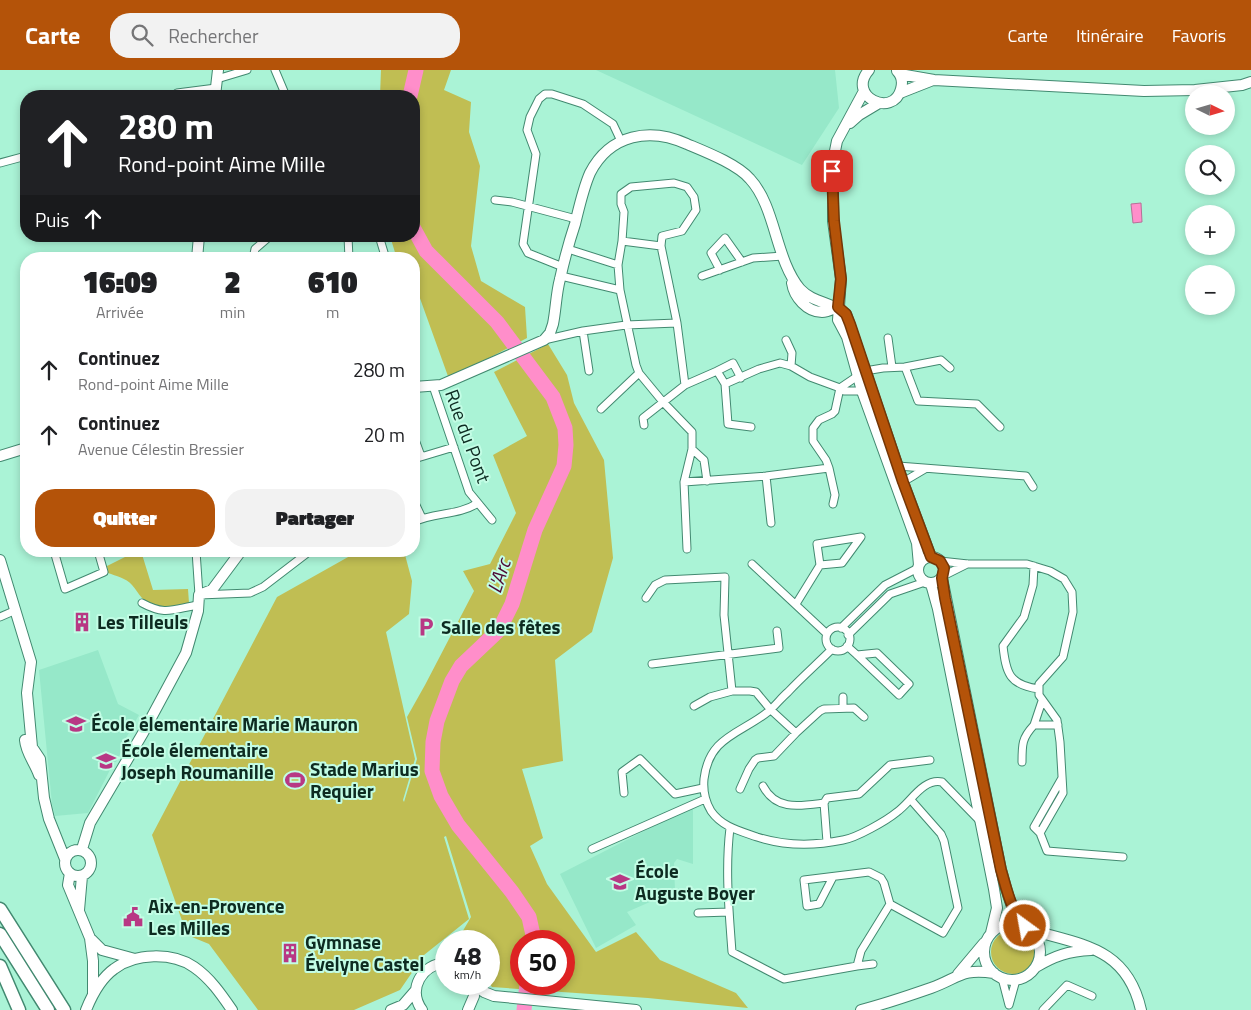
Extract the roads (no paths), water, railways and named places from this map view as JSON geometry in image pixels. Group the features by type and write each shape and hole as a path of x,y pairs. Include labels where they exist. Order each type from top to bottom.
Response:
{"highway":[{"path":"0,909 63,1009"},
{"path":"0,934 48,1010"},
{"path":"0,966 19,1010"}],"main road":[{"path":"838,307 841,279 834,221 833,161 837,141 864,91 864,79 869,70"},
{"path":"898,72 934,80 1144,91 1195,90 1242,85 1251,82"},
{"path":"898,72 902,80 900,93"},
{"path":"864,91 872,101 879,103 891,102 900,93 934,80"},
{"path":"845,127 859,115 879,103"},
{"path":"420,387 433,386 458,378 540,342 550,333 562,271 589,175 601,157 621,141 636,136 655,134 673,138 740,170 750,179 760,194 791,275 801,290 813,299 838,307 846,314 861,373 903,482 936,559 944,568 942,577 1001,870 1018,919 1038,940 1041,955 1036,967 1029,975 1016,980 977,970 957,975 938,985 861,1010"},
{"path":"861,373 862,391 918,543 919,576 928,583 938,609 997,908 984,951 987,965 998,976"},
{"path":"0,456 20,450"},
{"path":"78,850 90,823 140,739 183,660 191,639 198,611 198,600 212,590 237,557"},
{"path":"918,566 924,559 936,559"},
{"path":"0,560 24,640 25,658 21,684 25,744 42,784 48,819 55,837 65,859 65,867 70,873 78,876 82,876 89,871 92,863 88,853 68,848 55,837"},
{"path":"928,583 938,582 942,577"},
{"path":"65,859 70,852 78,850"},
{"path":"70,873 68,885 90,938 93,961 93,993"},
{"path":"79,914 82,876"},
{"path":"957,975 966,967 988,937 999,926 1012,923 1059,936 1096,950 1110,958 1125,972 1131,981 1136,990 1140,1010"},
{"path":"90,938 102,950 135,959"},
{"path":"1036,967 1062,954 1076,950 1096,950"},
{"path":"86,1010 93,993 104,978 114,969 135,959 153,956 182,961 193,967 217,988 232,1010"},
{"path":"422,1010 417,999 418,980 423,972 430,966 435,965"},
{"path":"391,1010 403,1005 416,990"},
{"path":"469,1009 474,995"},
{"path":"494,995 636,1010"},
{"path":"469,1009 497,996"}],"street":[{"path":"189,90 216,83 246,70"},
{"path":"275,70 283,90"},
{"path":"620,290 562,271 528,253 523,244 523,238 536,154 527,130 536,103 545,94 561,96 583,104 613,124 621,141"},
{"path":"0,163 20,158"},
{"path":"685,385 678,323 661,246 662,236 682,232 696,210 694,197 687,187 674,183 631,187 621,194 620,204 624,212 618,266 620,290 626,325 639,373 663,402 692,432 692,449 684,482 687,549"},
{"path":"495,200 512,202 576,219"},
{"path":"720,270 711,253 725,238 742,262"},
{"path":"622,241 661,246"},
{"path":"255,252 264,242"},
{"path":"568,249 618,266"},
{"path":"702,276 753,258 783,256"},
{"path":"540,342 626,325 678,323"},
{"path":"583,332 589,371"},
{"path":"888,338 892,367"},
{"path":"786,340 792,353 792,366"},
{"path":"833,504 835,495 829,468 813,441 813,428 819,420 836,411 840,388 861,373 892,367 905,367 941,360 950,368"},
{"path":"644,425 643,418 685,385 733,363 741,378"},
{"path":"725,384 759,369 780,363 792,366 810,377 844,391 862,391"},
{"path":"905,367 918,401 977,404 1000,427"},
{"path":"717,371 725,384 728,424 751,427"},
{"path":"601,409 639,373"},
{"name":"Rue du Pont","path":"433,386 469,492 492,520"},
{"path":"420,456 454,447"},
{"path":"692,449 704,460 707,481"},
{"path":"898,466 1026,476 1033,487"},
{"path":"684,482 766,476 829,468"},
{"path":"903,482 926,469"},
{"path":"766,476 771,523"},
{"path":"420,514 422,518 455,513 478,503"},
{"path":"796,604 820,565 817,544 861,537 842,564 820,565"},
{"path":"56,557 64,588 104,572 100,557"},
{"path":"196,557 198,600"},
{"path":"142,603 156,610 166,611 198,600 250,593 263,587 302,557"},
{"path":"936,559 968,564 1027,564 1050,571 1064,579 1072,592 1073,612 1063,657 1039,684 1039,695 1057,720 1062,778 1034,827 1040,833 1046,851 1123,857"},
{"path":"752,564 827,634"},
{"path":"942,577 968,564"},
{"path":"848,646 838,651 832,650 826,641 827,634 835,628 841,628 885,585 918,566"},
{"path":"1034,566 1033,585 1024,617 1003,646 1009,676 1028,688 1039,689"},
{"path":"646,598 655,585 665,580 726,577 724,615 732,691"},
{"path":"848,635 890,594 928,583"},
{"path":"0,617 16,610"},
{"path":"841,628 848,635 848,646 857,655 899,695 909,684 877,653 857,655"},
{"path":"652,664 779,648 777,631"},
{"path":"832,650 771,710 753,723 732,733 720,742 710,755 704,776 703,788 705,799 712,812 730,828 763,839 799,845 845,840 897,813 921,788 937,781 942,782 979,820"},
{"path":"694,706 710,697 732,691 756,692 771,710 796,733"},
{"path":"843,696 843,708"},
{"path":"1022,762 1022,744 1026,734 1034,725 1042,701"},
{"path":"740,789 755,760 774,756 820,711 854,708 864,717"},
{"path":"1034,725 1058,725"},
{"path":"624,793 622,772 640,759 675,794 703,788"},
{"path":"827,842 824,803 827,798 859,794 890,765 930,760"},
{"path":"763,786 768,795 793,807 824,803"},
{"path":"592,849 705,799"},
{"path":"833,877 818,904 807,906 804,880 869,872 876,874 884,883 890,904 943,933 958,908 943,837 911,800"},
{"path":"730,828 728,846 729,912 732,952 784,979 873,964"},
{"path":"857,966 861,951 890,904"},
{"path":"698,913 729,912"},
{"path":"998,976 1009,1008"},
{"path":"1009,1008 1016,980"},
{"path":"1043,1010 1067,985 1092,996"}],"waterway":[{"name":"L'Arc","path":"411,90 416,70"},
{"name":"L'Arc","path":"420,240 426,251 497,322 553,397 565,428 564,466 535,530 512,604 499,630 461,666 452,681 437,721 433,742 432,771 441,796 458,825 512,892 529,917 532,930"},
{"name":"L'Arc","path":"524,1010 526,995"}],"place":[{"name":"Les Tilleuls","path":"82,622"},
{"name":"Salle des fêtes","path":"426,627"},
{"name":"École élementaire Marie Mauron","path":"76,724"},
{"name":"École élementaire Joseph Roumanille","path":"106,761"},
{"name":"Stade Marius Requier","path":"295,780"},
{"name":"École Auguste Boyer","path":"620,882"},
{"name":"Aix-en-Provence Les Milles","path":"133,917"},
{"name":"Gymnase Évelyne Castel","path":"290,953"}]}
